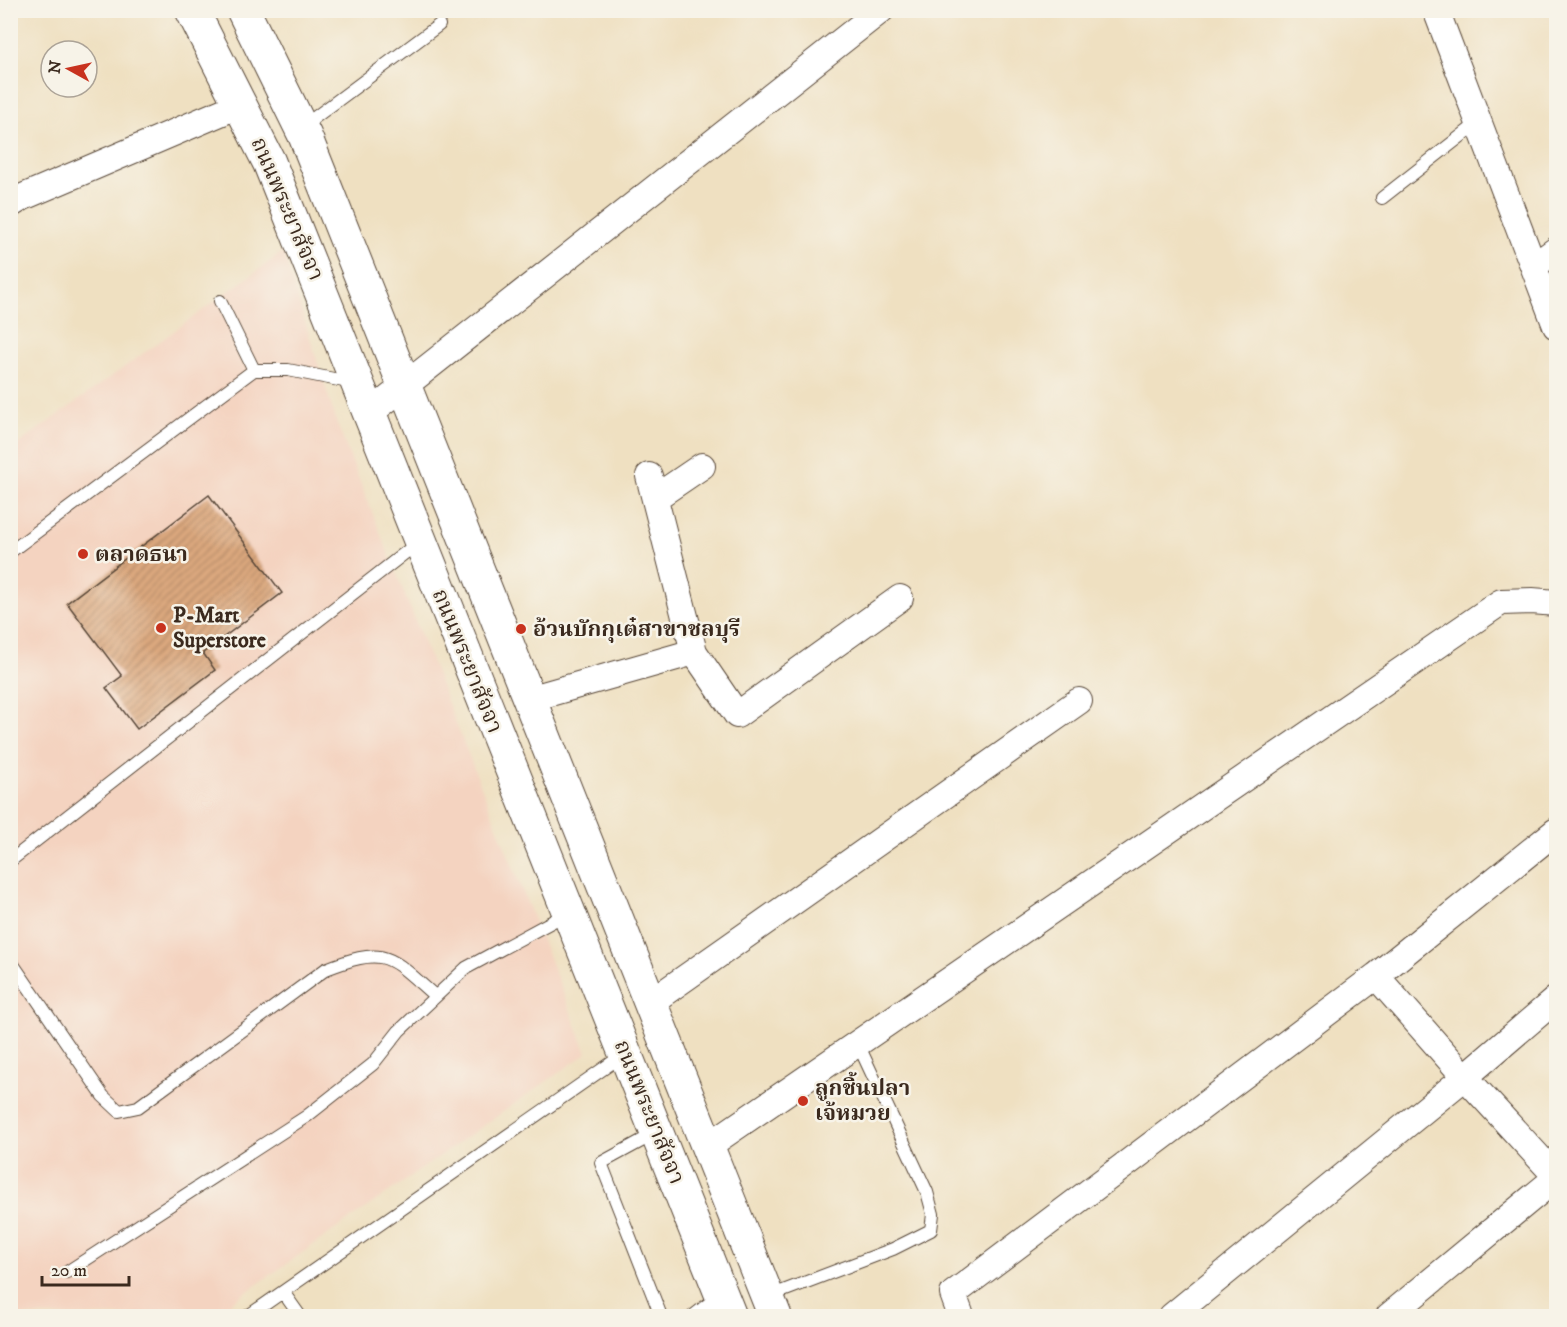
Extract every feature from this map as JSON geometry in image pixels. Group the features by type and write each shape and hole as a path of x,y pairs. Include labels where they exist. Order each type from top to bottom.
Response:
{"main road":[{"name":"ถนนพระยาสัจจา","path":"192,10 269,162 725,1305"},
{"name":"ถนนพระยาสัจจา","path":"243,10 301,128 771,1307"}],"street":[{"path":"364,399 404,386 881,10"},
{"path":"1436,10 1557,326"},
{"path":"10,205 23,197 241,104"},
{"path":"1534,266 1557,250"},
{"path":"702,466 652,487 694,652 737,716 900,598"},
{"path":"708,1146 1501,602 1557,603"},
{"path":"529,699 694,652"},
{"path":"651,1002 1079,701"},
{"path":"961,1317 953,1294 1377,976 1557,831"},
{"path":"1377,976 1464,1077 1557,1177 1389,1317"},
{"path":"1172,1317 1557,999"}],"lane":[{"path":"301,128 439,25"},
{"path":"1382,198 1479,122"},
{"path":"220,301 254,370"},
{"path":"10,552 254,370 288,370 364,399"},
{"path":"10,861 419,542"},
{"path":"67,1272 307,1116 373,1064 399,1031 466,968 569,913"},
{"path":"10,960 103,1096 119,1111 138,1107 326,969 350,959 373,955 393,959 435,996"},
{"path":"771,1307 931,1230 933,1214 927,1192 858,1044"},
{"path":"248,1317 626,1053"},
{"path":"657,1132 601,1163 661,1317"},
{"path":"283,1292 300,1317"},
{"path":"693,1317 725,1305"}],"shaded area":[{"path":"283,252 337,424 587,1053 212,1316 11,1316 10,450"}],"building":[{"name":"P-Mart Superstore","path":"209,495 282,593 203,653 215,670 137,729 106,688 122,676 67,603"}],"place":[{"name":"ตลาดธนา","path":"83,554"},
{"name":"P-Mart Superstore","path":"161,628"},
{"name":"อ้วนบักกุเต๋สาขาชลบุรี","path":"521,629"},
{"name":"ลูกชิ้นปลา เจ้หมวย","path":"803,1101"}]}
